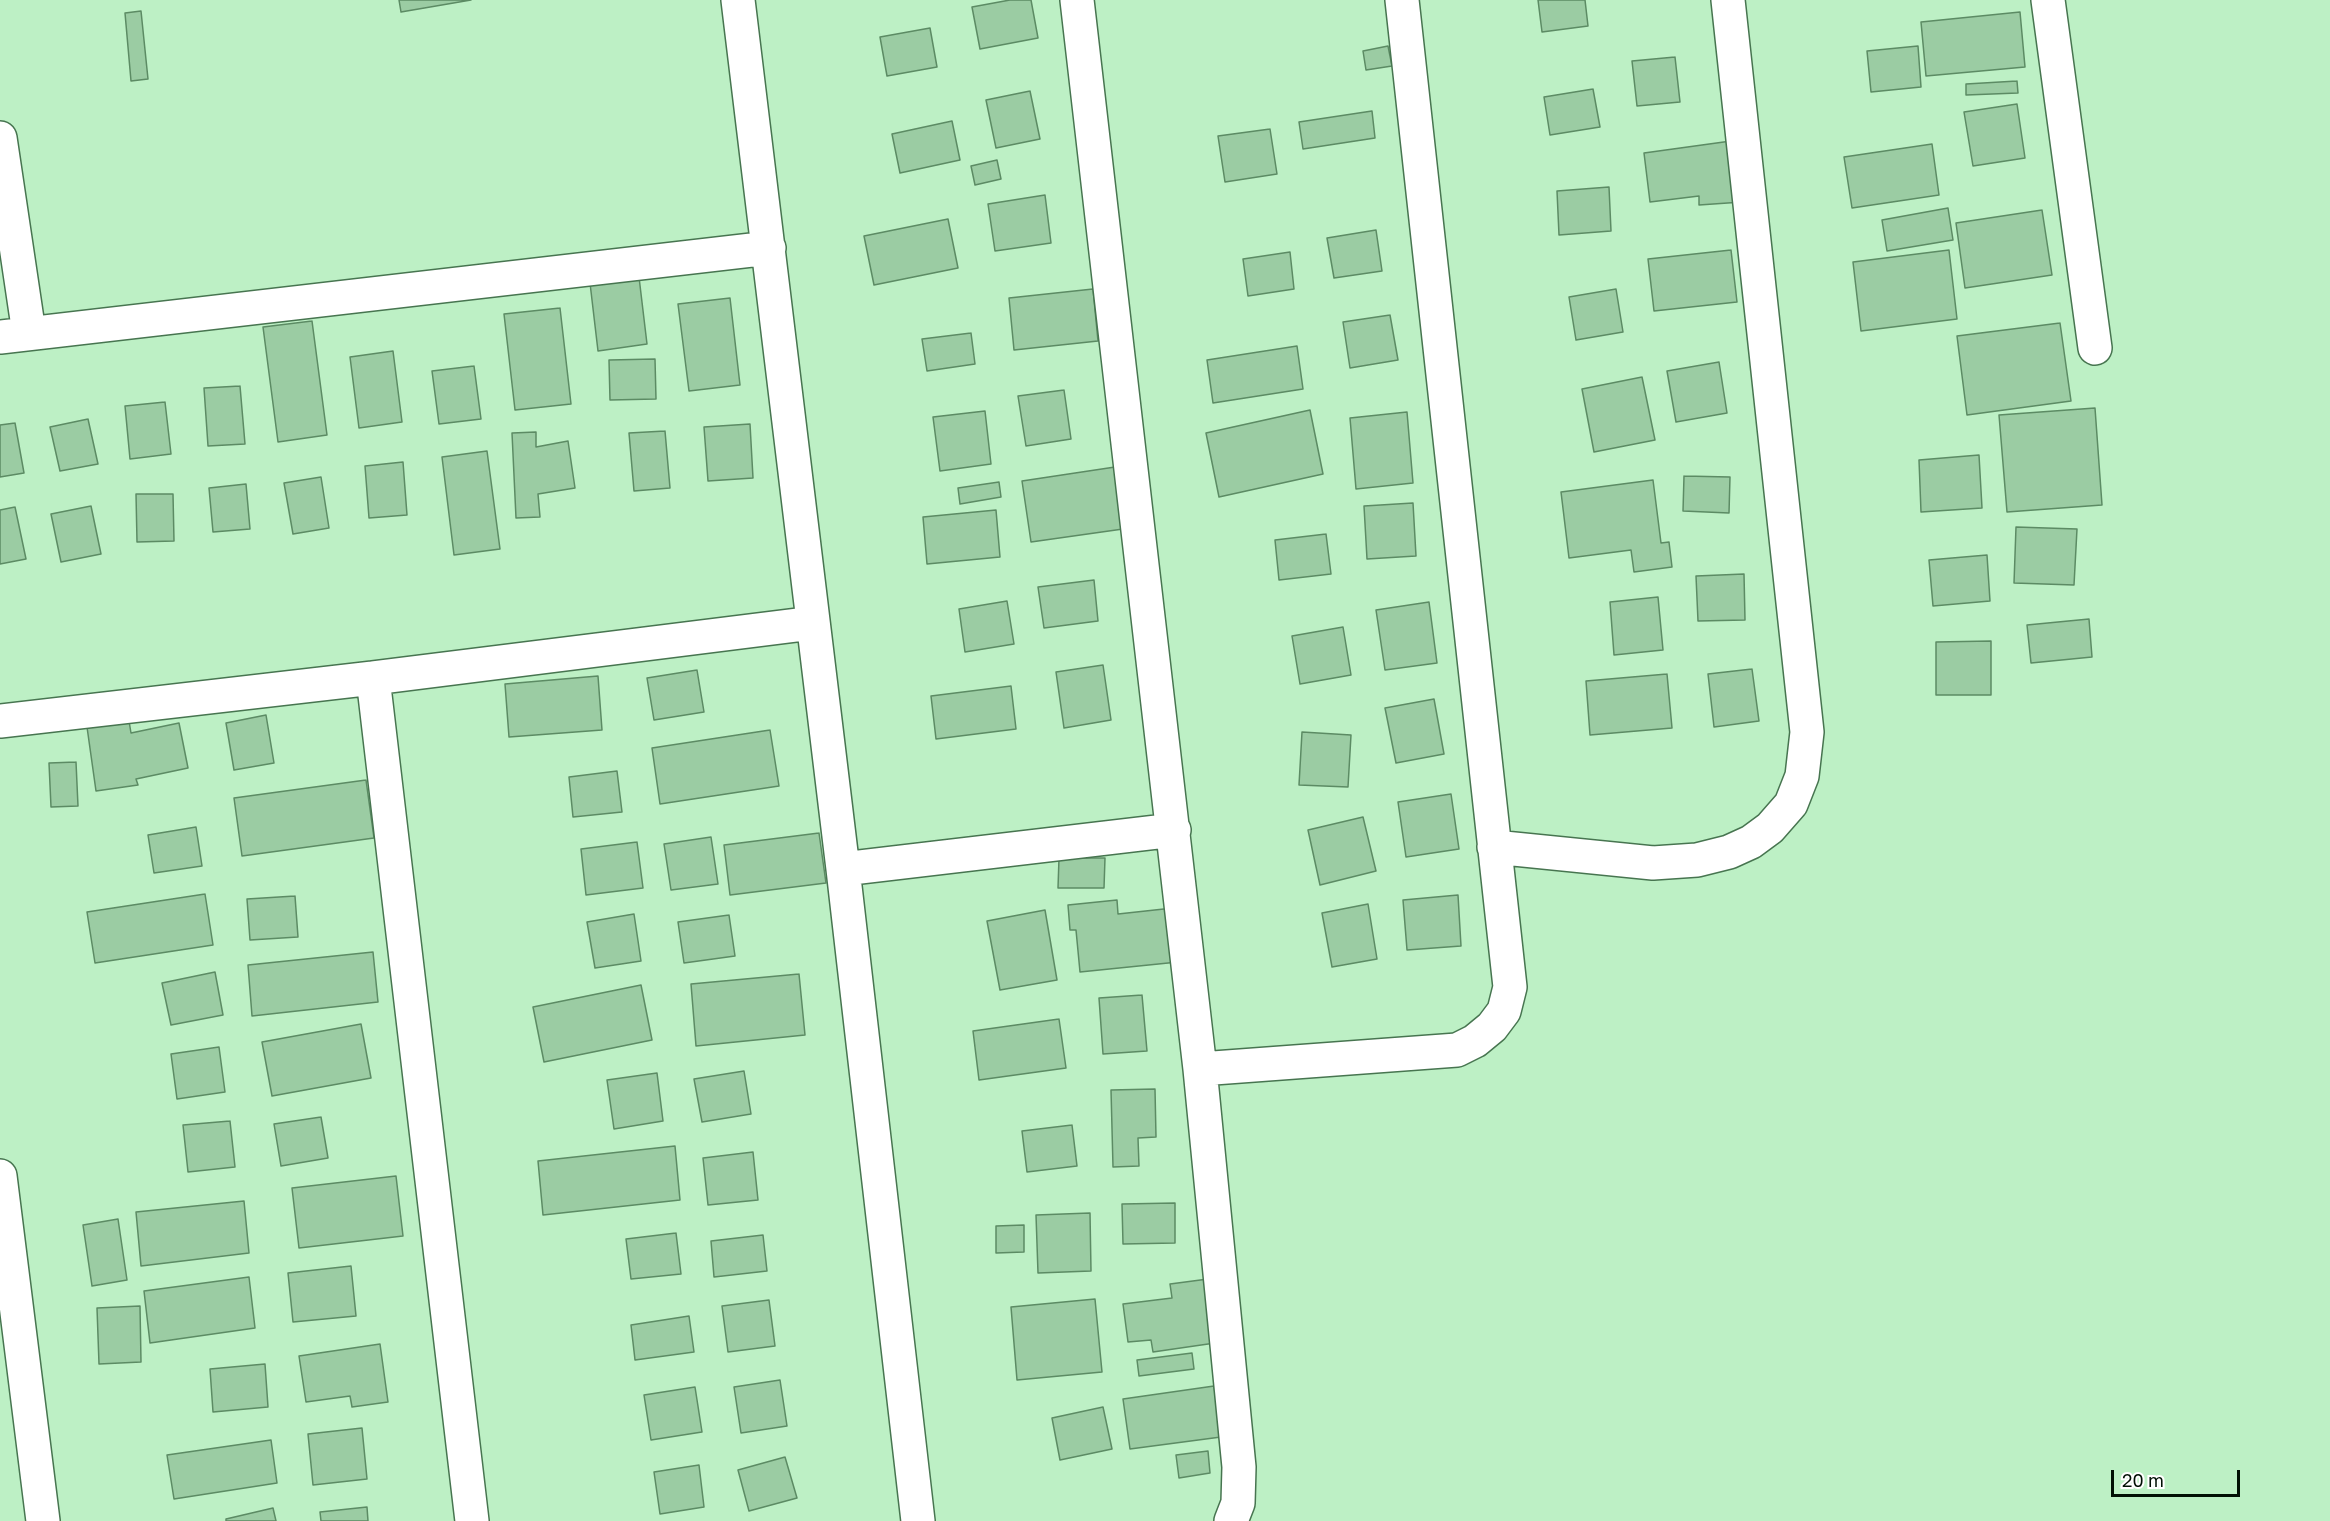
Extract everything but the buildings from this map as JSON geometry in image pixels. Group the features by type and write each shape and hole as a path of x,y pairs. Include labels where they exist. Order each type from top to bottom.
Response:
{"street":[{"path":"738,0 770,248 918,1521"},
{"path":"1077,0 1200,1069 1239,1467 1238,1503 1232,1521"},
{"path":"1200,1069 1457,1050 1475,1041 1492,1027 1504,1011 1510,987 1402,0"},
{"path":"1494,847 1653,862 1697,860 1736,849 1751,842 1770,828 1791,804 1802,776 1807,732 1728,0"},
{"path":"2048,0 2095,348"},
{"path":"0,138 15,335 770,248"},
{"path":"0,721 373,678 813,623"},
{"path":"373,678 472,1521"},
{"path":"843,869 1174,830"},
{"path":"0,1176 43,1521"}]}
